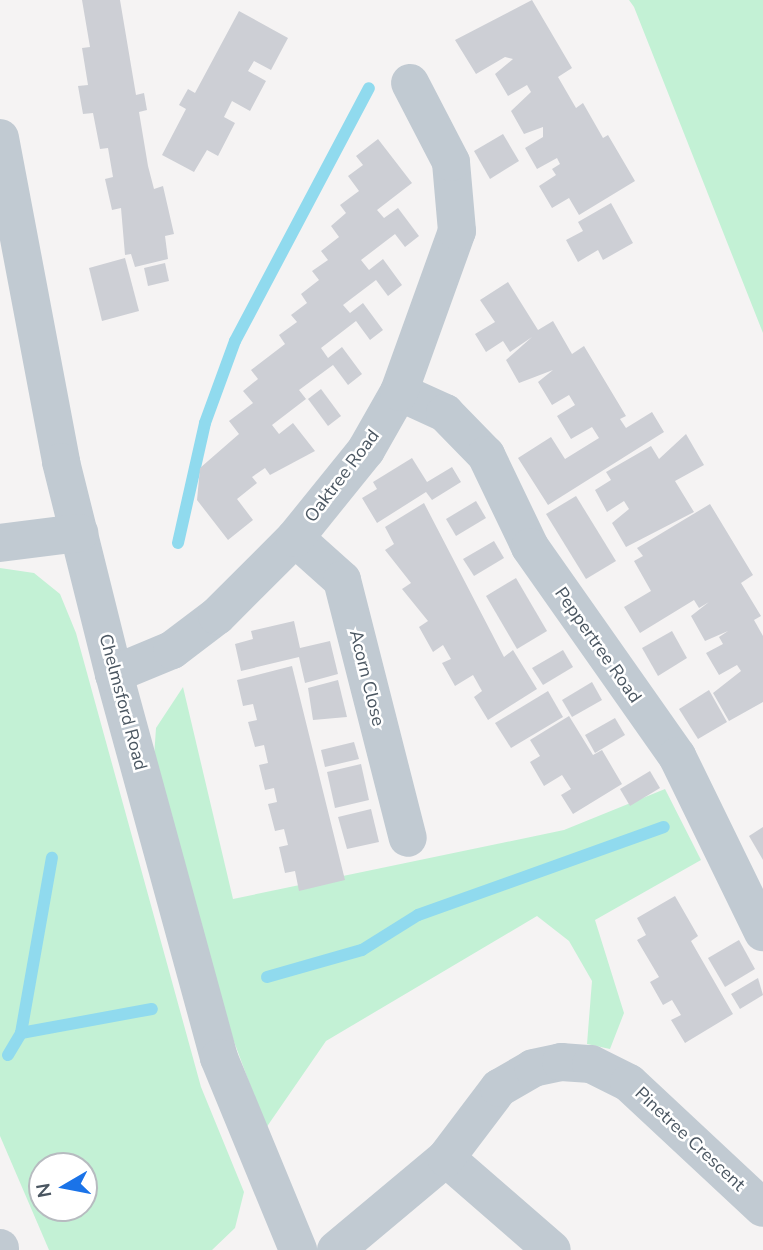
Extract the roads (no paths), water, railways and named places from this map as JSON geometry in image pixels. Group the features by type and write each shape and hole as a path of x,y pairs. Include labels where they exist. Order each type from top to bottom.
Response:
{"street":[{"name":"Oaktree Road","path":"114,674 172,650 216,616 295,538 366,450 399,392 457,231 451,162 411,83"},
{"name":"Chelmsford Road","path":"0,138 79,533 114,674 219,1058 298,1250"},
{"name":"Peppertree Road","path":"399,392 445,413 486,455 530,547 677,756 763,932"},
{"path":"0,543 79,533"},
{"name":"Acorn Close","path":"295,538 342,580 408,838"},
{"name":"Pinetree Crescent","path":"336,1250 446,1158 499,1088 533,1068 591,1063 629,1083 763,1208"},
{"path":"446,1158 552,1250"}],"waterway":[{"path":"178,543 205,423 235,341 369,88"},
{"path":"267,977 362,950 418,915 664,827"},
{"path":"8,1055 21,1033 52,858"},
{"path":"21,1033 152,1009"}]}
